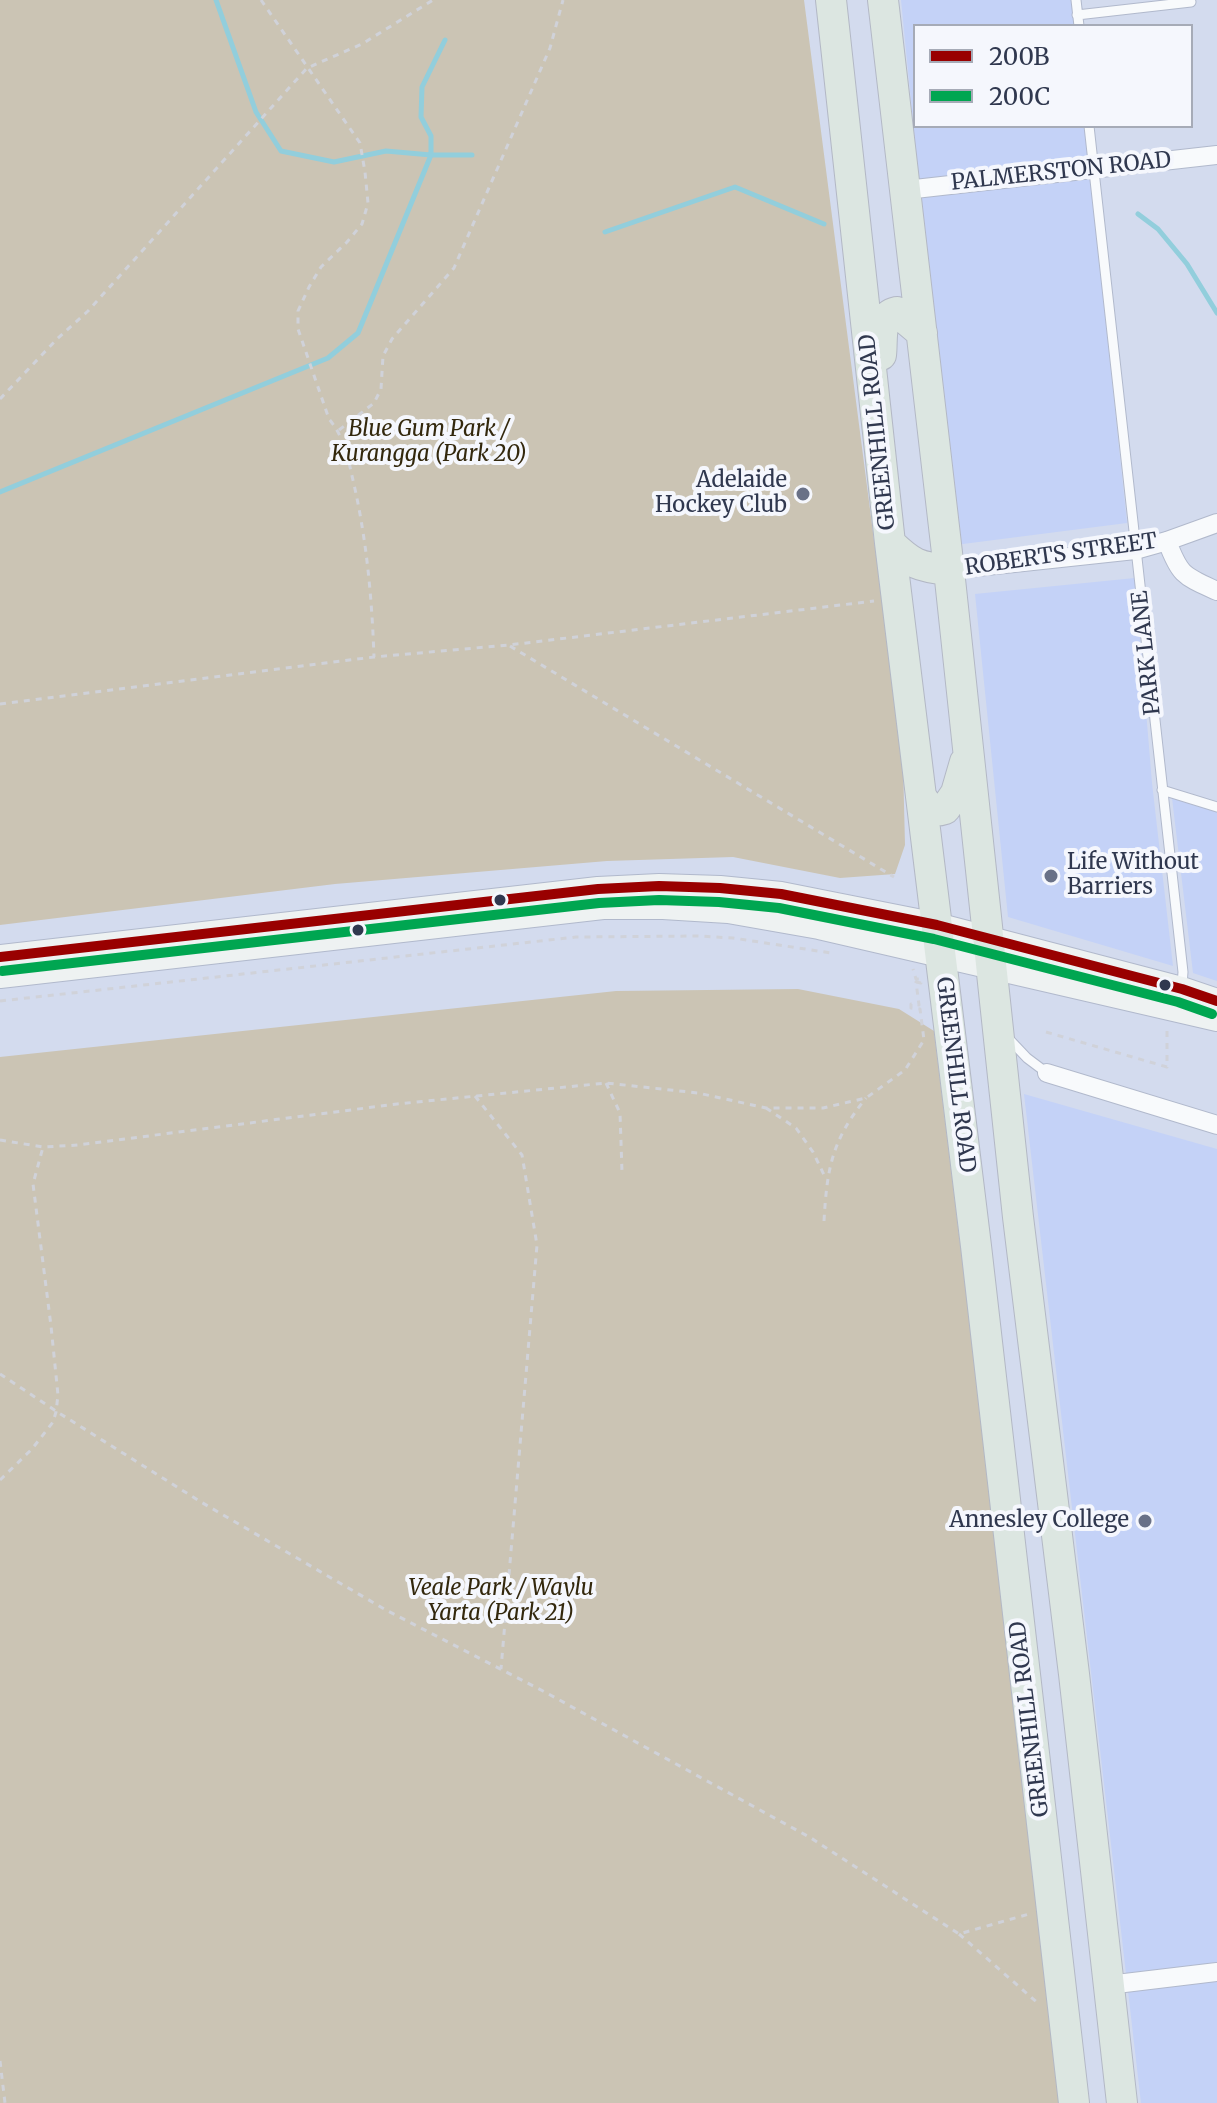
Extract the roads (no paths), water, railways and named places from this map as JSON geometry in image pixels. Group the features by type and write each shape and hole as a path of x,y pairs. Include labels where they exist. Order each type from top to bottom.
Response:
{"highway":[{"name":"GREENHILL ROAD","path":"831,0 890,543 976,1246 1074,2103"},
{"path":"883,0 949,570 1018,1217 1122,2103"},
{"path":"871,368 880,362 883,329 890,314 897,312 922,333"},
{"path":"890,543 907,560 924,568 949,570"},
{"path":"921,796 930,810 945,809 956,793 968,753"},
{"path":"976,1246 987,1223 999,1213 1006,1212 1018,1217"},
{"path":"1052,1912 1064,1948 1078,1971 1108,1985"}],"main road":[{"path":"0,957 598,889 659,886 720,888 781,894 938,940 1182,989 1217,1001"},
{"path":"0,976 603,907 728,911 819,927 938,940"},
{"path":"990,952 1217,1019"}],"street":[{"name":"PALMERSTON ROAD","path":"906,190 1217,155"},
{"name":"ROBERTS STREET","path":"949,570 1135,550 1217,523"},
{"path":"1167,541 1175,563 1186,577 1217,591"},
{"path":"1047,1073 1217,1125"},
{"path":"1108,1985 1217,1972"}],"lane":[{"path":"1076,0 1078,21 1191,2"},
{"name":"PARK LANE","path":"1089,128 1183,972 1182,989"},
{"path":"1162,790 1217,807"},
{"path":"998,1023 1027,1058 1047,1073"}],"waterway":[{"path":"216,0 256,112 281,151 334,162 386,151 472,155"},
{"path":"0,492 328,358 358,333 431,155 431,136 421,117 422,87 445,40"},
{"path":"605,232 735,187 824,224"},
{"path":"1138,214 1158,229 1187,264 1217,313"}],"place":[{"name":"Adelaide Hockey Club","path":"803,494"},
{"name":"Life Without Barriers","path":"1051,876"},
{"name":"Annesley College","path":"1145,1521"}],"park label":[{"name":"Blue Gum Park / Kurangga (Park 20)","path":"429,442"},
{"name":"Veale Park / Waylu Yarta (Park 21)","path":"501,1602"}]}
